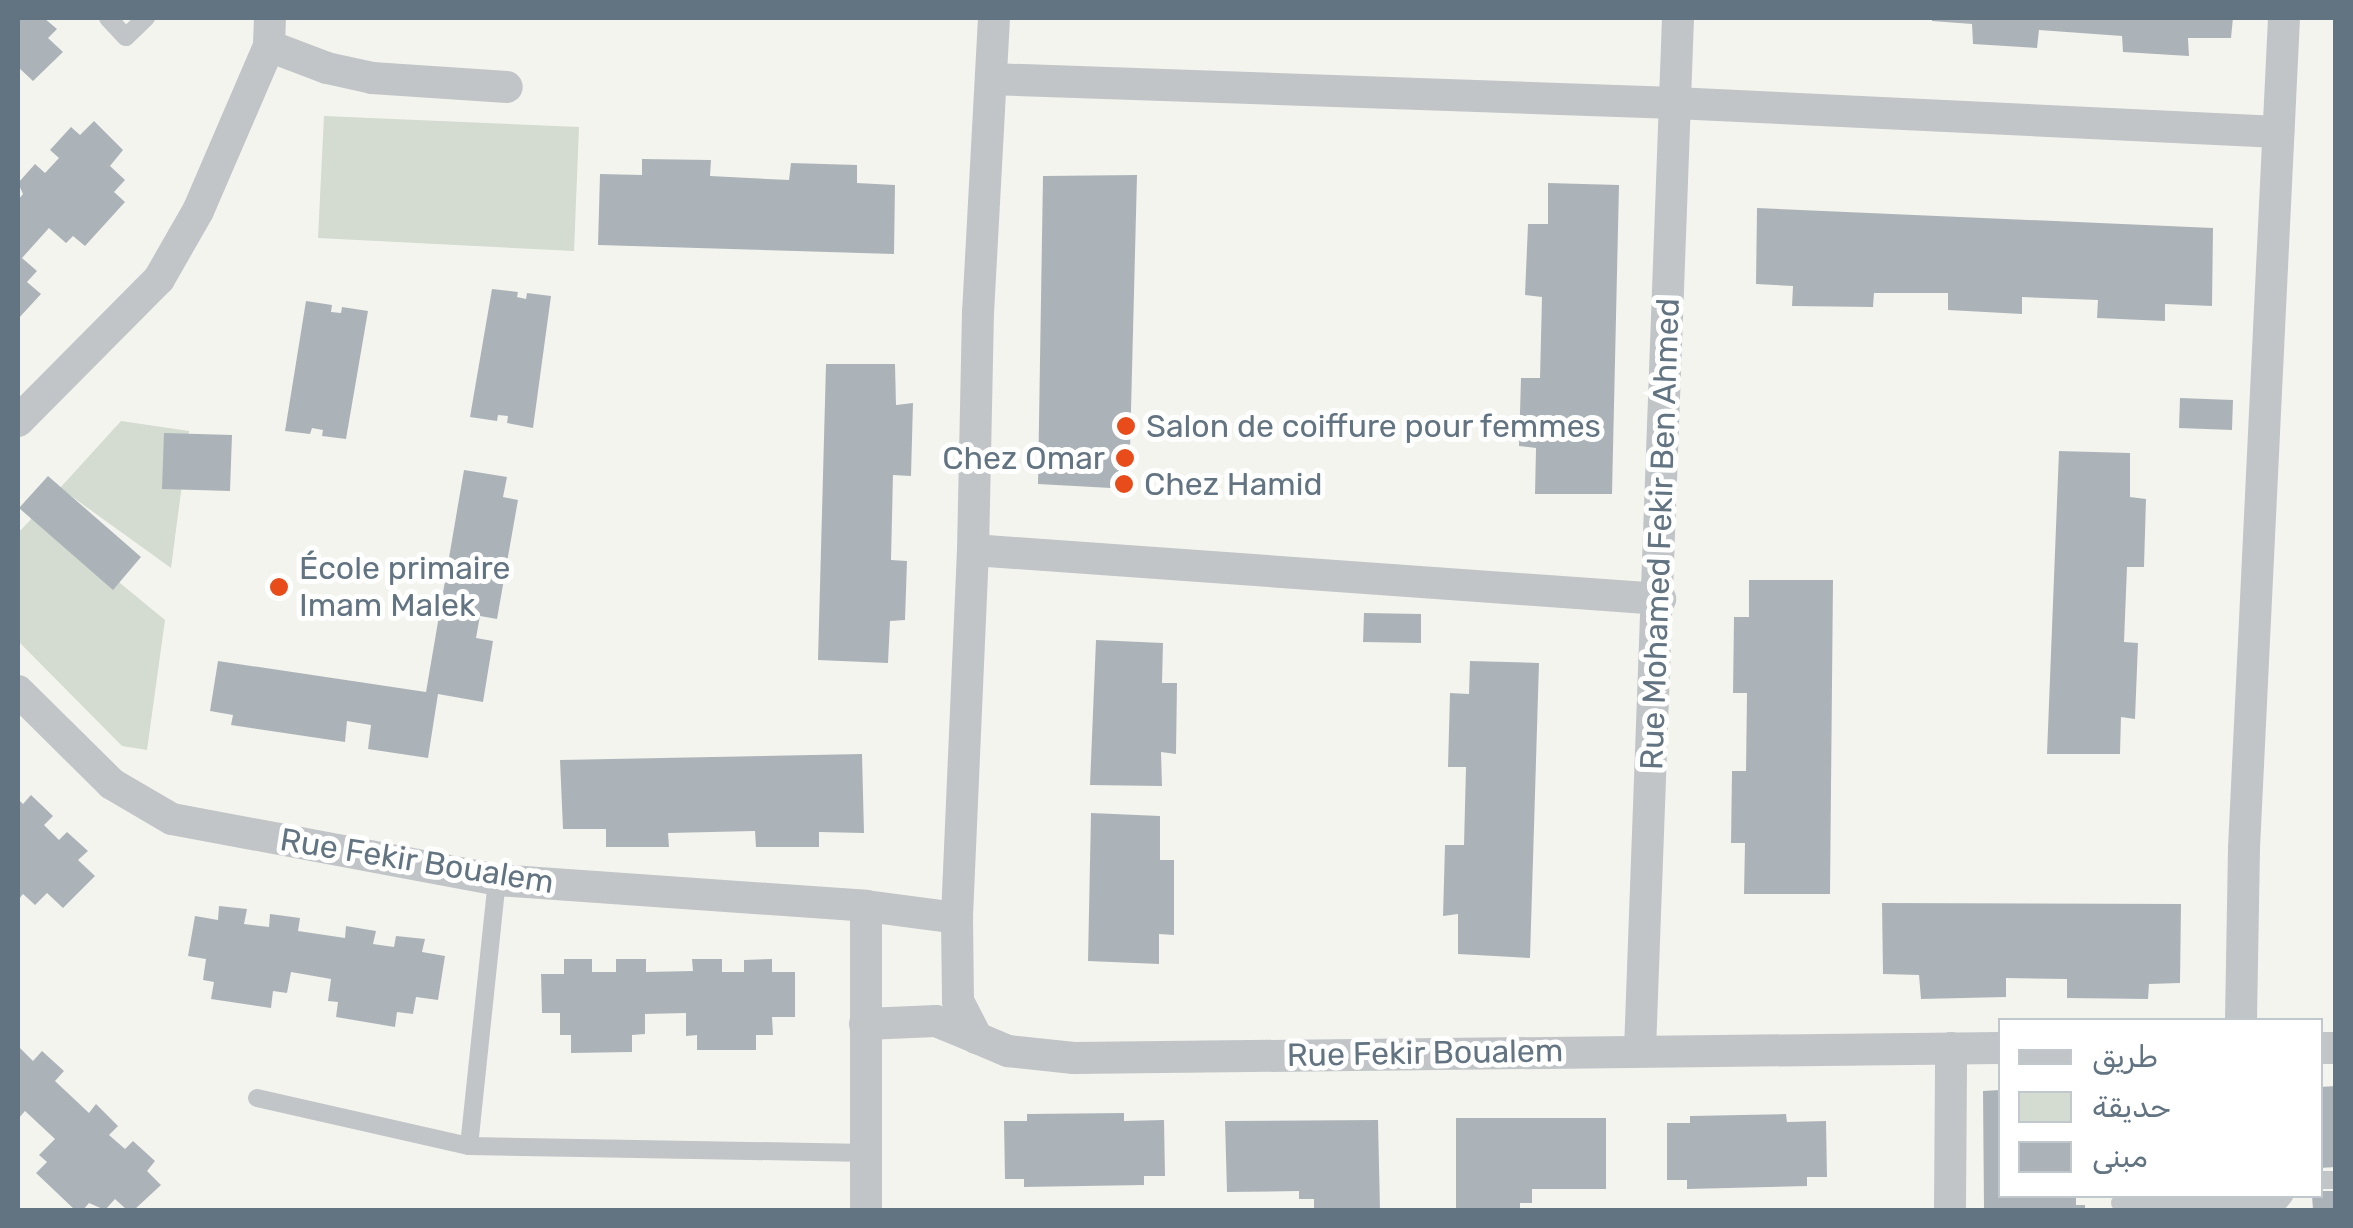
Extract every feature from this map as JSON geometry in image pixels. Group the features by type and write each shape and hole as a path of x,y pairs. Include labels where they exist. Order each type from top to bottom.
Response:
{"street":[{"path":"977,1038 958,1001 957,918 974,550 978,312 994,18"},
{"name":"Rue Mohamed Fekir Ben Ahmed","path":"1640,1050 1660,599 1678,18"},
{"path":"2242,1018 2242,878 2284,18"},
{"path":"18,421 159,279 198,211 269,32 326,68 372,78 507,87"},
{"path":"991,79 1675,103 2278,132"},
{"path":"974,550 1660,599"},
{"name":"Rue Fekir Boualem","path":"18,691 112,784 172,819 497,880 866,906 957,918"},
{"path":"866,906 866,1210"},
{"name":"Rue Fekir Boualem","path":"865,1024 936,1021 1008,1051 1074,1058 1998,1048"},
{"path":"1950,1210 1951,1048"}],"lane":[{"path":"108,18 126,37 146,18"},
{"path":"469,1146 497,880"},
{"path":"256,1098 469,1146 867,1153"},
{"path":"2120,1203 2279,1202 2282,1198"}],"green space":[{"path":"324,116 579,127 574,251 318,238"},
{"path":"121,421 189,431 171,568 60,488"},
{"path":"36,514 165,620 147,750 122,746 18,641 18,533"}],"building":[{"path":"18,18 44,18 57,29 48,38 63,52 33,81 18,67"},
{"path":"1932,18 2233,18 2231,38 2188,38 2189,56 2123,52 2122,36 2039,30 2037,48 1973,44 1972,24"},
{"path":"94,121 123,150 110,166 125,180 114,192 125,202 85,246 73,236 66,243 49,228 22,258 37,271 27,282 41,294 18,319 18,200 23,194 18,183 35,164 45,173 59,158 50,150 71,127 80,135"},
{"path":"642,159 711,160 710,176 789,180 791,163 857,165 857,183 895,185 894,254 598,245 600,174 642,175"},
{"path":"1137,175 1129,489 1038,484 1043,176"},
{"path":"1548,183 1619,185 1612,494 1535,494 1536,448 1519,446 1521,378 1540,378 1542,297 1525,295 1528,224 1548,224"},
{"path":"1757,208 2213,228 2212,306 2165,304 2165,321 2097,318 2098,300 2022,297 2022,314 1948,310 1948,293 1874,293 1873,307 1792,306 1793,286 1756,284"},
{"path":"492,289 518,292 517,297 526,299 527,293 551,296 533,428 507,423 508,416 498,415 497,421 470,417"},
{"path":"306,301 332,305 331,312 341,313 342,307 368,311 346,439 322,436 323,430 312,428 310,434 285,431"},
{"path":"826,364 895,364 896,405 913,403 911,476 893,475 891,560 907,561 905,620 890,621 888,663 818,660"},
{"path":"2180,398 2233,400 2232,430 2179,428"},
{"path":"164,433 232,435 230,491 162,489"},
{"path":"2059,451 2130,453 2130,497 2146,499 2144,567 2127,567 2124,642 2138,643 2135,719 2121,717 2120,754 2047,754"},
{"path":"464,470 507,477 503,497 518,500 497,619 480,616 476,638 493,641 483,702 438,694 428,758 368,749 371,725 347,721 345,742 231,725 233,715 210,711 218,661 426,692"},
{"path":"48,476 141,557 113,590 19,508"},
{"path":"1749,580 1833,580 1830,894 1744,894 1745,843 1731,843 1732,771 1746,771 1747,693 1733,693 1734,617 1749,617"},
{"path":"1364,613 1421,614 1421,643 1363,642"},
{"path":"1096,640 1163,643 1162,683 1177,683 1176,754 1161,752 1162,786 1090,785"},
{"path":"1470,661 1539,663 1530,958 1458,954 1458,914 1443,916 1445,845 1464,845 1466,767 1448,767 1450,693 1469,694"},
{"path":"862,754 864,833 819,832 819,847 756,847 755,831 668,833 669,847 606,847 606,829 563,829 560,760"},
{"path":"31,795 53,816 44,825 59,840 67,832 88,851 78,860 95,876 63,908 47,893 35,905 23,894 18,900 18,799 23,804"},
{"path":"1091,813 1160,816 1160,860 1174,860 1174,935 1159,934 1159,964 1088,961"},
{"path":"1882,903 2181,904 2180,983 2149,984 2148,999 2067,998 2067,979 2006,978 2006,997 1921,999 1919,975 1883,974"},
{"path":"219,906 247,909 244,924 269,927 270,914 300,918 298,931 345,938 346,926 376,931 373,944 394,947 396,936 425,939 422,952 445,956 438,1000 416,997 413,1014 397,1012 395,1027 336,1017 338,1002 328,1001 331,979 291,972 287,993 273,991 271,1008 211,999 214,982 203,980 206,959 188,956 195,916 218,920"},
{"path":"564,959 592,959 592,972 616,972 616,959 646,959 646,972 693,971 692,959 722,959 722,972 744,972 744,960 772,959 772,972 795,972 795,1017 772,1017 773,1035 756,1035 756,1050 697,1050 697,1035 686,1036 686,1013 645,1014 645,1034 632,1035 632,1052 571,1053 571,1035 560,1035 560,1013 542,1013 541,974 564,974"},
{"path":"18,1046 33,1061 42,1051 64,1071 55,1081 89,1113 96,1104 118,1126 109,1135 125,1149 133,1141 155,1161 147,1171 161,1185 134,1210 127,1210 115,1199 105,1210 89,1203 83,1210 75,1210 36,1173 47,1162 39,1155 55,1139 25,1111 18,1119"},
{"path":"2336,1086 2336,1167 2323,1168 2323,1087"},
{"path":"1998,1090 1998,1198 2076,1198 2076,1205 2085,1205 2085,1210 1984,1210 1983,1091"},
{"path":"1124,1113 1124,1121 1164,1120 1165,1176 1144,1176 1144,1185 1024,1187 1024,1179 1005,1179 1004,1121 1027,1121 1027,1114"},
{"path":"1786,1114 1787,1122 1826,1121 1827,1177 1807,1177 1807,1186 1687,1189 1687,1180 1667,1180 1667,1123 1690,1123 1690,1116"},
{"path":"1456,1118 1606,1118 1606,1189 1532,1189 1532,1203 1520,1203 1520,1210 1456,1210"},
{"path":"1378,1120 1380,1210 1314,1210 1314,1199 1299,1199 1299,1191 1227,1192 1225,1121"},
{"path":"2323,1191 2336,1191 2336,1210 2313,1210 2312,1198 2323,1198"}],"place":[{"name":"Salon de coiffure pour femmes","path":"1126,426"},
{"name":"Chez Omar","path":"1125,458"},
{"name":"Chez Hamid","path":"1124,484"},
{"name":"École primaire Imam Malek","path":"279,587"}]}
